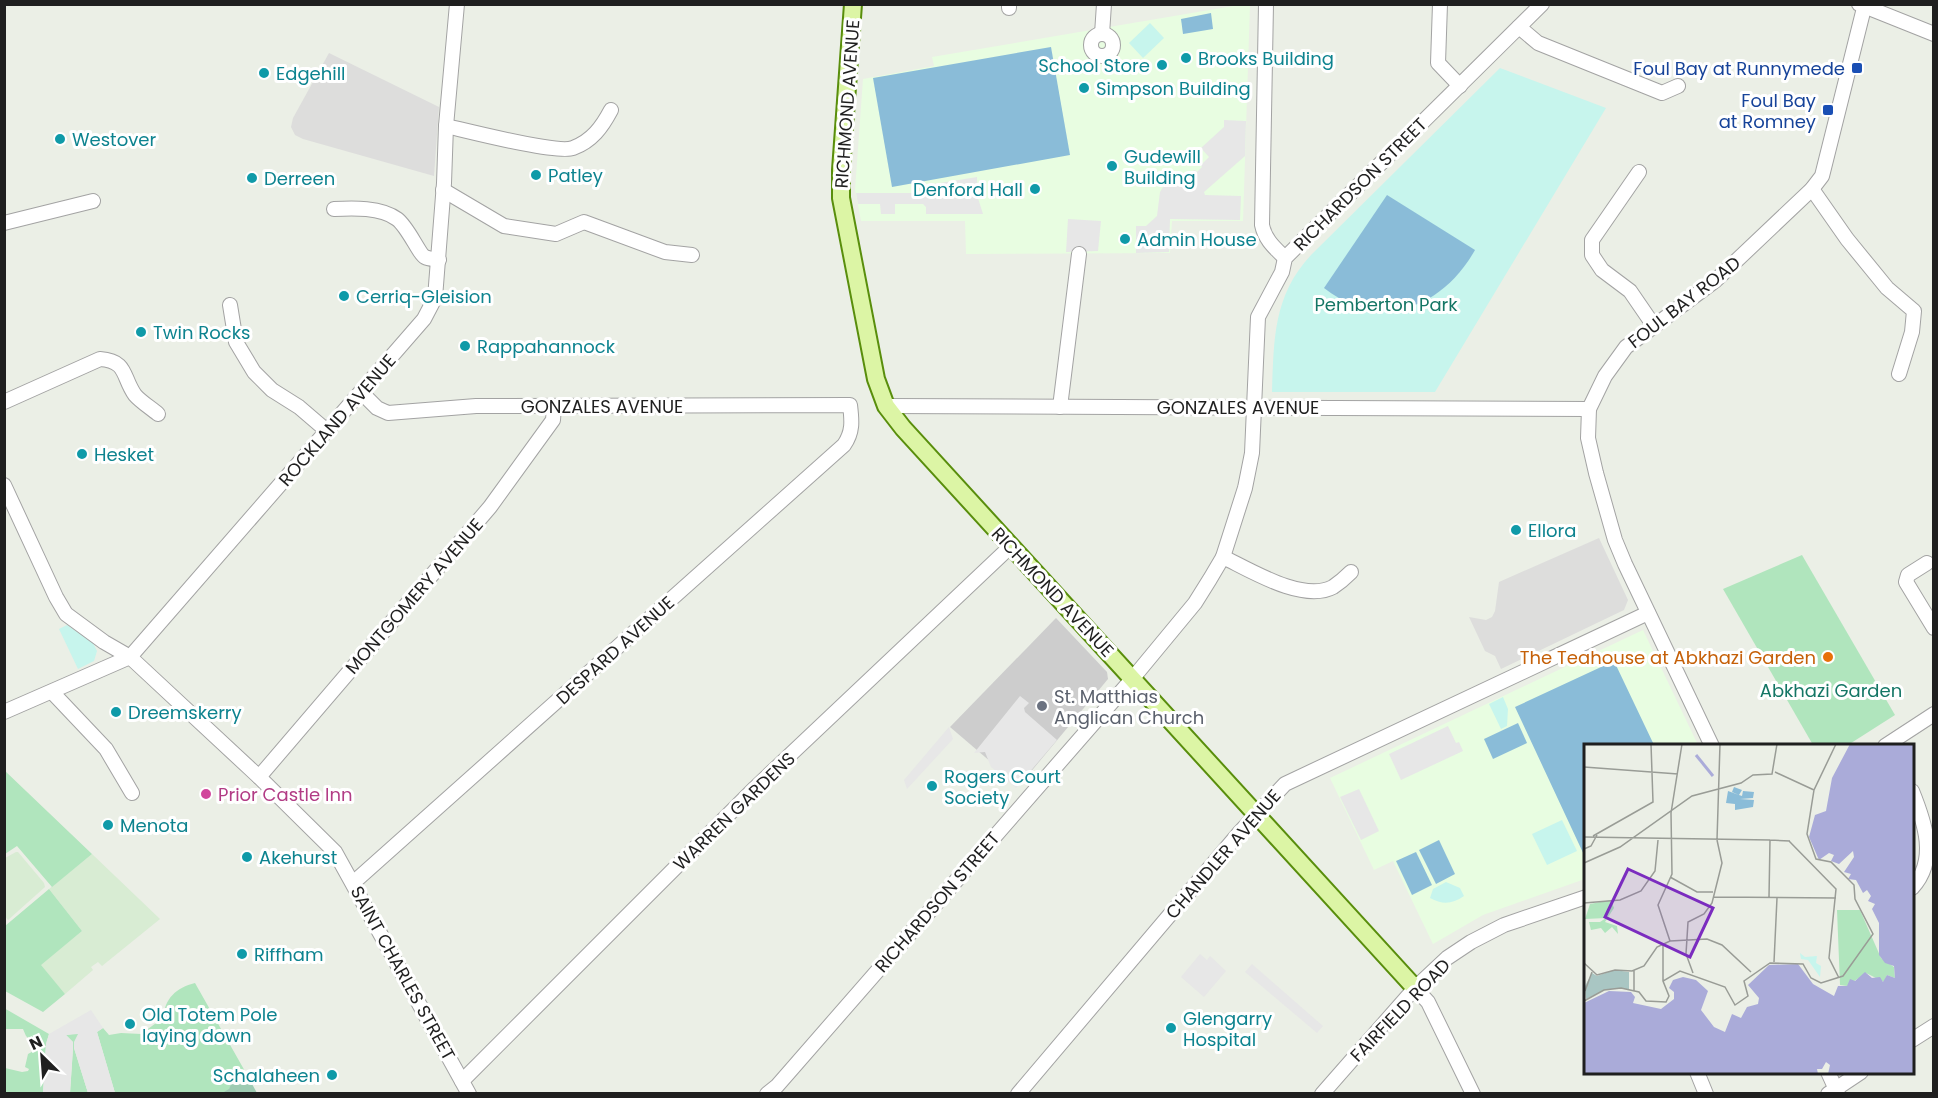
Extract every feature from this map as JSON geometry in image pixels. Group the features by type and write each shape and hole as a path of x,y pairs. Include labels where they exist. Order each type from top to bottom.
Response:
{"main road":[{"name":"RICHMOND AVENUE","path":"853,4 841,170 841,207 876,379 886,406 903,428 1415,988"}],"street":[{"name":"ROCKLAND AVENUE","path":"4,712 130,657 424,319 435,298 439,260 446,126 457,4"},
{"path":"1101,34 1104,4"},
{"path":"1266,4 1262,225 1268,240 1285,258"},
{"path":"1440,4 1438,63 1460,86"},
{"name":"RICHARDSON STREET","path":"767,1094 777,1086 1133,678 1195,603 1223,557 1245,488 1252,453 1258,317 1282,272 1285,258 1542,4"},
{"path":"1863,5 1934,34"},
{"name":"FOUL BAY ROAD","path":"1711,744 1615,540 1588,438 1589,409 1605,376 1626,346 1716,280 1812,189 1822,176 1863,5"},
{"path":"1519,27 1538,43 1662,93 1678,86"},
{"path":"446,126 548,148 571,149 587,142 602,128 611,110"},
{"path":"1640,172 1592,240 1592,255 1602,270 1630,291 1654,326"},
{"path":"1812,189 1847,239 1887,288 1914,311 1912,332 1899,374"},
{"path":"443,190 504,226 556,234 584,222 665,252 692,255"},
{"path":"4,223 93,201"},
{"path":"334,209 353,208 385,213 398,220 413,238 421,253 426,257 439,260"},
{"path":"1060,406 1079,254"},
{"path":"230,305 236,342 254,372 272,390 300,407 327,431"},
{"path":"4,402 100,359 112,360 121,367 135,395 158,414"},
{"name":"GONZALES AVENUE","path":"361,392 377,408 388,412 476,406 850,405"},
{"name":"DESPARD AVENUE","path":"353,883 844,445 851,434 850,405"},
{"name":"MONTGOMERY AVENUE","path":"259,777 490,507 553,420 554,406"},
{"name":"GONZALES AVENUE","path":"886,406 1589,409"},
{"name":"SAINT CHARLES STREET","path":"4,485 66,614 104,642 130,657 259,777 335,852 465,1087"},
{"name":"WARREN GARDENS","path":"465,1087 755,788 1011,546"},
{"path":"1223,557 1286,586 1311,592 1332,588 1351,572"},
{"path":"1927,563 1908,575 1906,582 1934,628"},
{"name":"CHANDLER AVENUE","path":"1018,1094 1240,832 1285,784 1648,613"},
{"path":"52,692 106,749 132,793"},
{"path":"1891,744 1934,714"},
{"path":"1914,796 1929,834 1930,856 1920,881 1914,886"},
{"name":"FAIRFIELD ROAD","path":"1322,1094 1415,988 1447,958 1488,933 1584,898"},
{"name":"RICHMOND AVENUE","path":"1415,988 1428,1002 1473,1094"},
{"path":"1914,1039 1934,1026"},
{"path":"1698,1074 1706,1094"},
{"path":"1829,1074 1834,1092 1858,1074"}],"shaded area":[{"path":"1250,5 1243,221 1172,221 1170,253 966,254 965,221 861,221 855,190 863,79 934,66 932,57"},
{"path":"329,53 439,107 434,176 295,135 291,127 293,118"},
{"path":"1224,120 1246,121 1245,156 1204,192 1205,195 1241,196 1240,220 1170,219 1169,252 1136,253 1136,226 1146,226 1157,216 1160,192 1165,184 1195,170 1197,172 1202,167 1201,165 1209,157 1201,148 1224,127"},
{"path":"977,177 977,195 983,214 926,214 926,207 923,204 895,204 895,214 881,214 880,204 858,204 856,193 922,193 922,186"},
{"path":"1068,219 1101,221 1098,251 1066,252"},
{"path":"1599,538 1628,600 1624,610 1501,669 1495,656 1485,651 1469,617 1486,620 1492,617 1499,582"},
{"path":"1056,618 1107,672 1108,679 1019,786 950,727"},
{"path":"1643,630 1698,744 1584,744 1584,879 1483,915 1433,944 1393,861 1374,870 1330,778"},
{"path":"1020,696 1029,703 1024,708 1025,712 1057,740 1016,788 991,767 985,752 974,753"},
{"path":"1448,726 1456,743 1459,742 1463,751 1401,780 1389,754"},
{"path":"949,727 953,739 907,789 904,780"},
{"path":"1359,789 1379,831 1361,840 1340,797"},
{"path":"16,852 45,887 8,920 5,916 5,858"},
{"path":"92,854 160,919 102,966 98,962 91,967 93,970 65,994 40,965 82,931 49,889"},
{"path":"1200,954 1207,960 1210,956 1226,971 1204,997 1181,977"},
{"path":"1252,964 1323,1026 1317,1033 1245,972"},
{"path":"91,1010 103,1028 97,1032 115,1093 88,1093 74,1048 78,1034 66,1035 73,1042 70,1093 43,1093 46,1044 49,1034"},
{"path":"246,1073 257,1093 222,1093 229,1089 234,1077"}],"green space":[{"path":"1211,13 1213,29 1183,34 1181,19"},
{"path":"1150,23 1164,38 1143,58 1129,43"},
{"path":"1051,47 1070,155 892,187 873,78"},
{"name":"Pemberton Park","path":"1500,68 1606,108 1435,392 1272,392 1278,319 1282,302 1298,270"},
{"path":"1387,195 1475,250 1446,287 1428,299 1409,307 1388,311 1367,309 1346,301 1324,288"},
{"name":"Abkhazi Garden","path":"1802,555 1895,715 1850,744 1812,744 1723,589"},
{"path":"67,625 93,643 97,651 94,661 78,669 59,629"},
{"path":"1614,661 1654,744 1584,744 1584,855 1515,707"},
{"path":"1503,697 1508,709 1507,726 1501,729 1489,704"},
{"path":"1518,723 1527,743 1493,759 1484,739"},
{"path":"4,770 92,854 52,887 17,846 5,854"},
{"path":"1562,820 1577,851 1547,865 1532,834"},
{"path":"1439,840 1455,874 1436,884 1419,850"},
{"path":"1416,852 1432,885 1412,895 1396,861"},
{"path":"1446,882 1460,888 1464,896 1447,903 1430,898 1433,889"},
{"path":"49,889 82,931 41,965 65,994 43,1012 5,991 5,926"},
{"path":"195,983 246,1073 234,1077 229,1090 222,1093 115,1093 97,1032 103,1028 109,1035 141,1034 163,1018 169,999 177,991"},
{"path":"4,1008 49,1034 46,1044 43,1093 5,1093 5,1068 28,1071 29,1069 25,1067 28,1054 39,1048 26,1036 23,1029 5,1029"},
{"path":"79,1033 74,1048 88,1093 70,1093 73,1042 66,1035"}],"place":[{"name":"Brooks Building","path":"1186,58"},
{"name":"School Store","path":"1162,65"},
{"name":"Foul Bay at Runnymede","path":"1857,68"},
{"name":"Edgehill","path":"264,73"},
{"name":"Simpson Building","path":"1084,88"},
{"name":"Foul Bay at Romney","path":"1828,110"},
{"name":"Westover","path":"60,139"},
{"name":"Gudewill Building","path":"1112,166"},
{"name":"Patley","path":"536,175"},
{"name":"Derreen","path":"252,178"},
{"name":"Denford Hall","path":"1035,189"},
{"name":"Admin House","path":"1125,239"},
{"name":"Cerriq-Gleision","path":"344,296"},
{"name":"Twin Rocks","path":"141,332"},
{"name":"Rappahannock","path":"465,346"},
{"name":"Hesket","path":"82,454"},
{"name":"Ellora","path":"1516,530"},
{"name":"The Teahouse at Abkhazi Garden","path":"1828,657"},
{"name":"St. Matthias Anglican Church","path":"1042,706"},
{"name":"Dreemskerry","path":"116,712"},
{"name":"Rogers Court Society","path":"932,786"},
{"name":"Prior Castle Inn","path":"206,794"},
{"name":"Menota","path":"108,825"},
{"name":"Akehurst","path":"247,857"},
{"name":"Riffham","path":"242,954"},
{"name":"Old Totem Pole laying down","path":"130,1024"},
{"name":"Glengarry Hospital","path":"1171,1028"},
{"name":"Schalaheen","path":"332,1075"}]}
